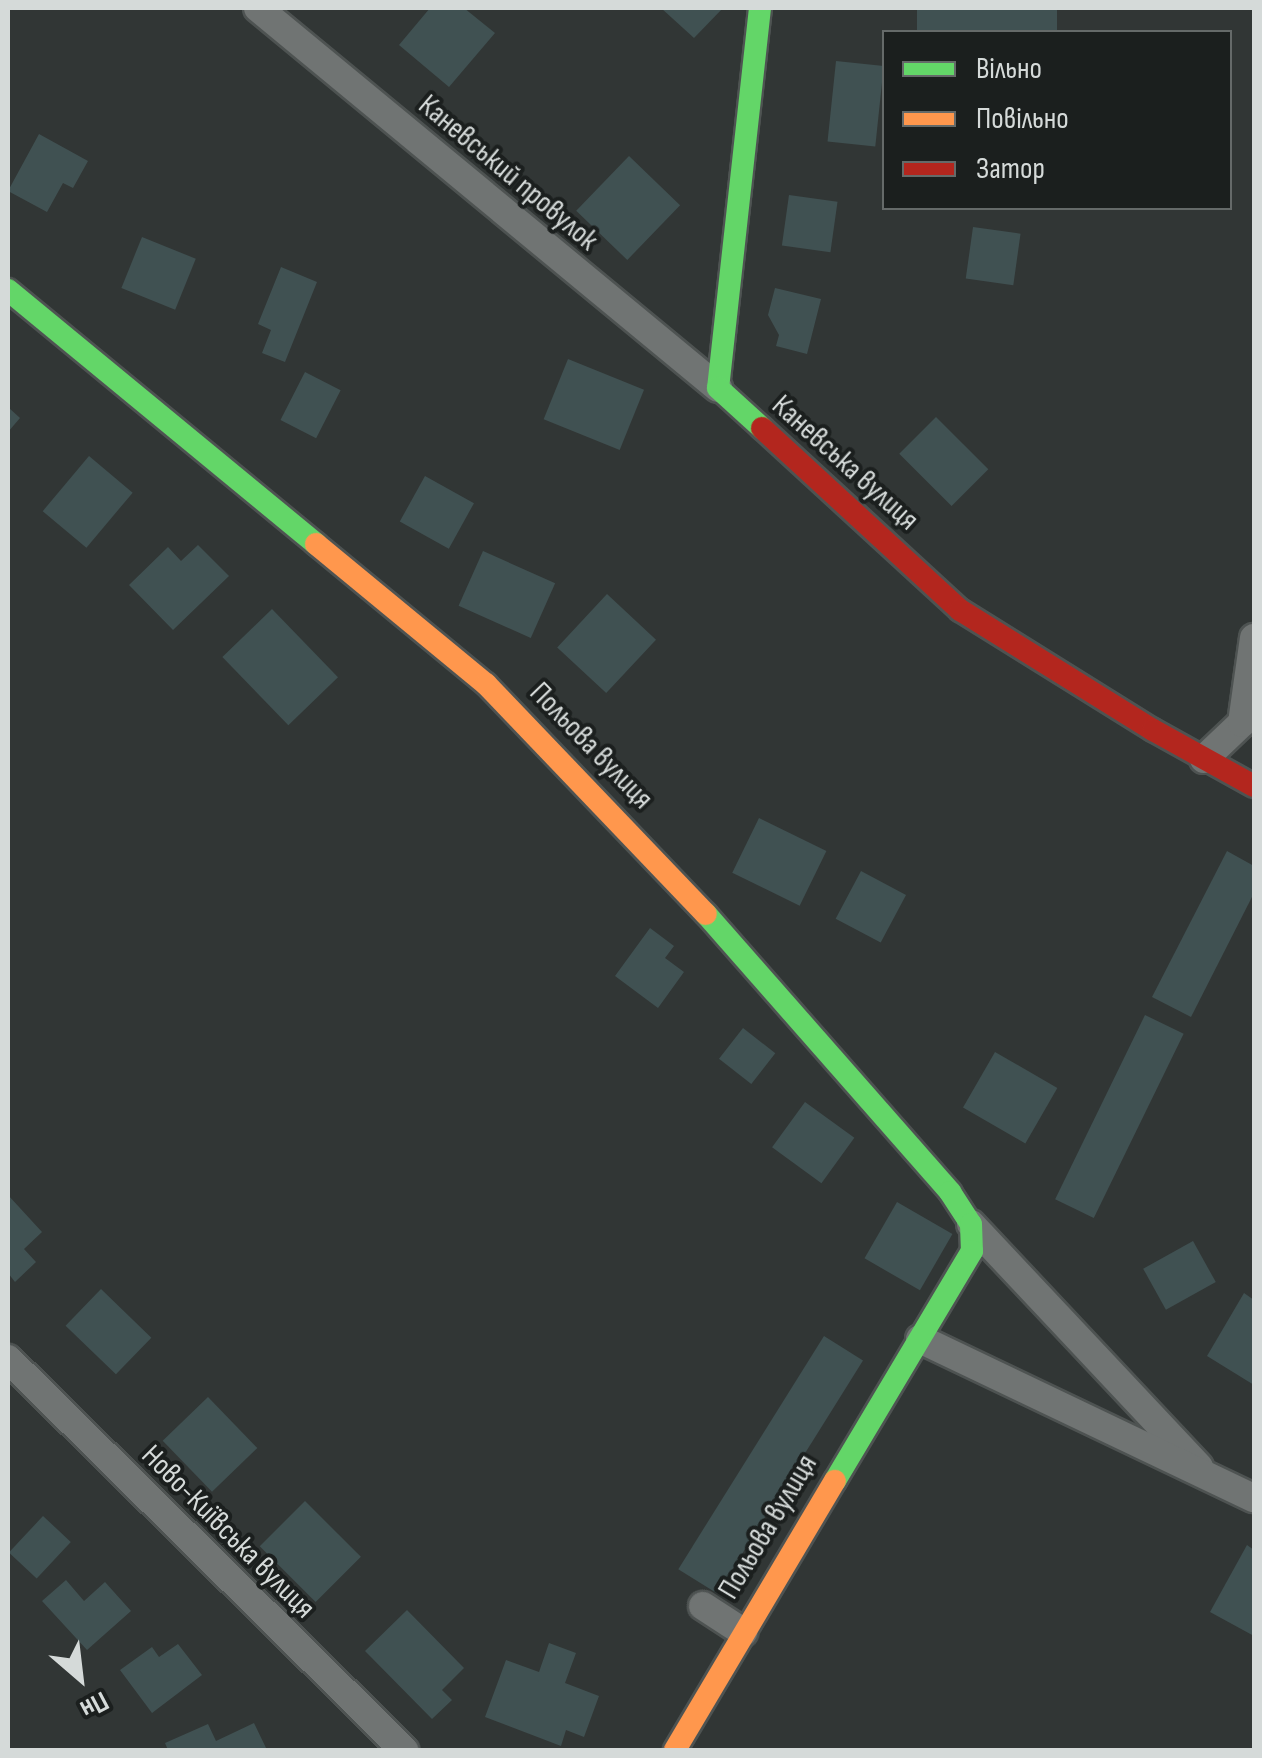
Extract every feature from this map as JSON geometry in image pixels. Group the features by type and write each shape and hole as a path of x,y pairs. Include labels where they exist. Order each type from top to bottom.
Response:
{"street":[{"name":"Каневський провулок","path":"258,8 718,388"},
{"path":"718,388 760,8"},
{"name":"Польова вулиця","path":"8,290 486,684 686,891 950,1192 971,1224 972,1252 675,1750"},
{"name":"Каневська вулиця","path":"718,388 960,610 1254,786"},
{"path":"1204,758 1242,724 1254,638"},
{"path":"971,1224 1210,1479"},
{"path":"920,1339 1254,1498"},
{"name":"Ново-Київська вулиця","path":"8,1359 404,1750"},
{"path":"703,1606 743,1632"}],"building":[{"path":"430,8 464,8 495,33 449,87 399,45"},
{"path":"661,8 723,8 694,38"},
{"path":"917,8 1057,8 1057,30 917,30"},
{"path":"836,61 882,66 875,147 828,142"},
{"path":"39,134 88,161 73,188 63,183 47,212 8,191"},
{"path":"629,156 680,205 627,260 576,211"},
{"path":"789,195 838,202 830,252 782,246"},
{"path":"973,227 1021,234 1013,285 966,278"},
{"path":"142,237 196,259 175,310 121,288"},
{"path":"281,267 317,282 285,362 262,353 271,330 258,324"},
{"path":"775,288 821,299 807,354 776,346 779,335 768,315"},
{"path":"568,359 644,390 620,450 544,419"},
{"path":"305,372 341,390 316,438 280,420"},
{"path":"8,407 20,418 8,432"},
{"path":"936,417 988,469 952,506 899,454"},
{"path":"89,456 133,493 86,548 43,511"},
{"path":"425,476 474,503 449,549 400,521"},
{"path":"198,545 229,576 173,630 129,585 168,547 181,561"},
{"path":"483,551 555,583 531,638 459,606"},
{"path":"607,594 656,640 606,693 557,647"},
{"path":"272,609 338,677 288,725 222,657"},
{"path":"759,818 826,851 800,906 732,873"},
{"path":"1227,851 1254,866 1254,893 1191,1017 1152,997"},
{"path":"861,871 906,895 881,943 836,919"},
{"path":"650,928 674,946 665,958 684,972 658,1008 615,976"},
{"path":"1145,1015 1184,1034 1094,1218 1055,1199"},
{"path":"743,1028 775,1053 751,1084 719,1059"},
{"path":"995,1052 1057,1088 1025,1143 963,1107"},
{"path":"805,1102 854,1138 821,1183 772,1147"},
{"path":"8,1195 42,1232 24,1249 36,1262 15,1282 8,1273"},
{"path":"897,1202 952,1234 920,1290 864,1258"},
{"path":"1193,1241 1216,1282 1166,1310 1143,1269"},
{"path":"101,1289 151,1338 116,1374 66,1326"},
{"path":"1244,1293 1254,1300 1254,1385 1207,1356"},
{"path":"824,1336 863,1360 717,1594 678,1569"},
{"path":"208,1397 257,1448 212,1492 163,1441"},
{"path":"305,1501 361,1557 316,1602 260,1546"},
{"path":"43,1516 71,1542 37,1578 9,1553"},
{"path":"1247,1545 1254,1550 1254,1636 1210,1612"},
{"path":"66,1580 84,1601 105,1582 131,1611 87,1650 42,1601"},
{"path":"407,1610 464,1668 442,1690 452,1700 432,1719 365,1651"},
{"path":"549,1643 576,1653 565,1683 599,1696 584,1737 566,1730 561,1746 485,1717 506,1660 539,1672"},
{"path":"178,1644 202,1675 152,1713 120,1670 152,1647 159,1657"},
{"path":"254,1723 267,1750 168,1750 165,1743 208,1724 216,1741"}],"traffic: fast":[{"path":"760,8 718,388 762,428"},
{"path":"8,290 316,544"},
{"path":"706,914 950,1192 971,1224 972,1251 835,1481"}],"traffic: slow":[{"path":"316,544 486,684 706,914"},
{"path":"675,1750 835,1481"}],"traffic: jam":[{"path":"762,428 960,610 1153,730 1254,786"}]}
